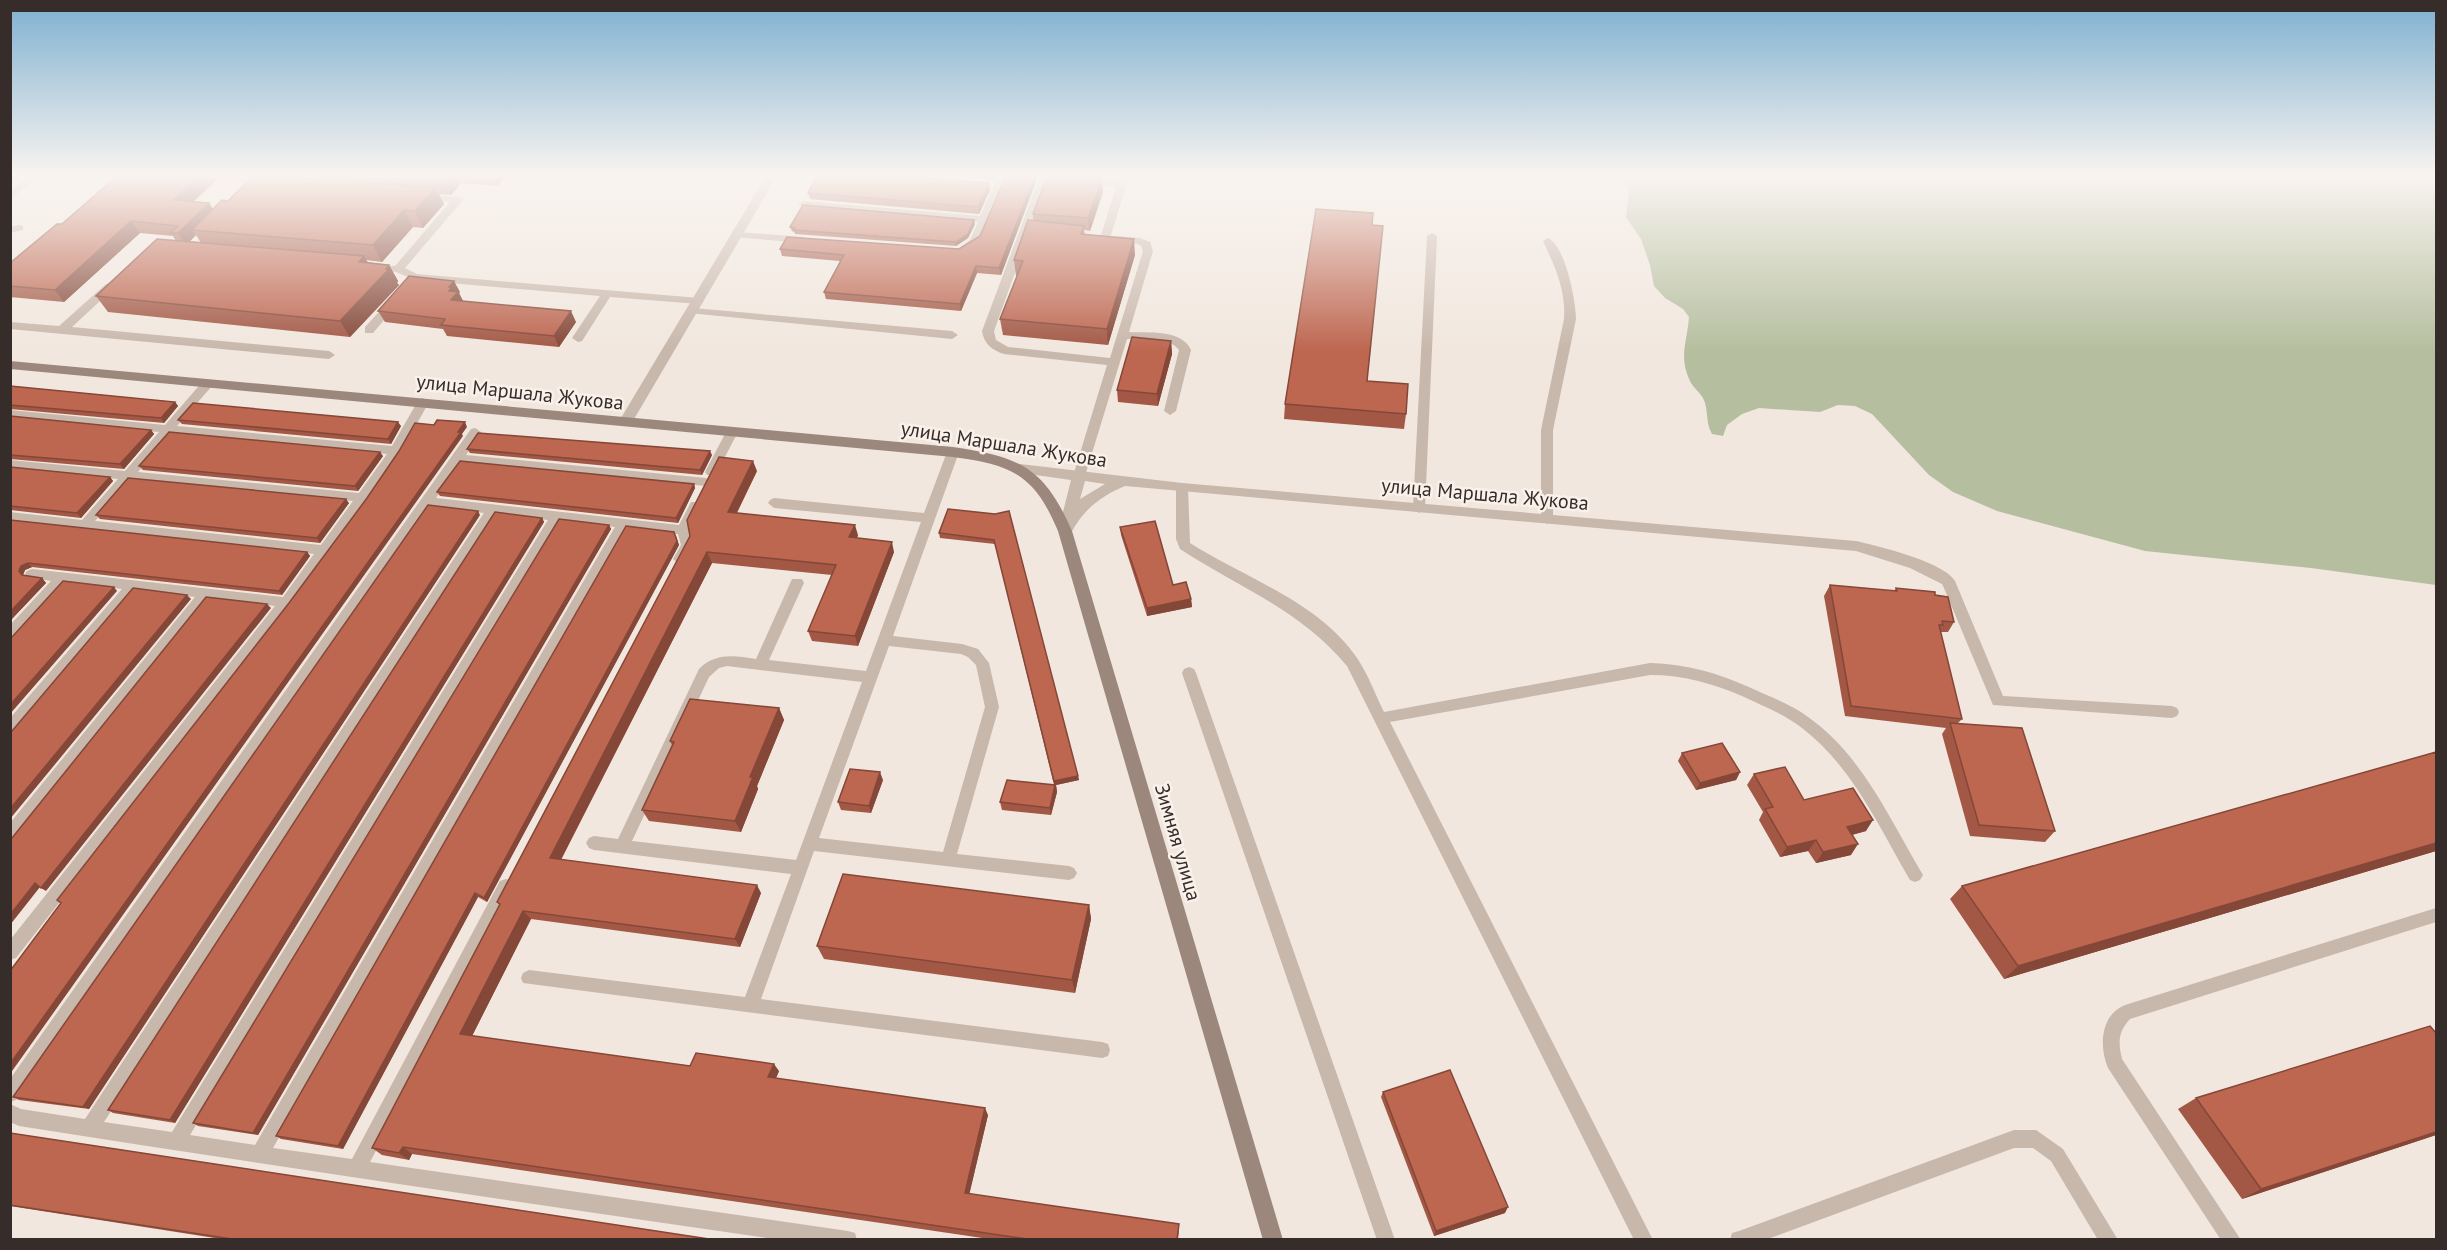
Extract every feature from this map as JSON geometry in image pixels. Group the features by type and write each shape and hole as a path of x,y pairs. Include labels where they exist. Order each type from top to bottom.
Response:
{"main road":[{"name":"улица Маршала Жукова","path":"10,365 953,452 990,458 1020,469"},
{"name":"Зимняя улица","path":"1020,469 1049,494 1065,531 1273,1239"}],"street":[{"path":"625,423 738,235"},
{"name":"улица Маршала Жукова","path":"1020,469 1182,488 1856,546 1896,556 1928,568 1948,581"},
{"path":"1065,531 1079,476"},
{"path":"1065,531 1071,517 1089,498 1125,482"}],"lane":[{"path":"398,269 428,234"},
{"path":"951,252 967,248 974,242 977,234"},
{"path":"1030,234 988,331 992,344 1008,351 1114,362"},
{"path":"1079,476 1148,251 1146,244 1140,241 1099,237 1100,234"},
{"path":"738,235 813,241"},
{"path":"1419,508 1432,236"},
{"path":"1547,519 1547,430 1572,303 1570,290 1548,241"},
{"path":"363,266 398,269"},
{"path":"398,269 407,286"},
{"path":"62,330 117,280"},
{"path":"407,286 607,293 696,306 952,335"},
{"path":"369,330 407,286"},
{"path":"578,338 607,293"},
{"path":"10,325 329,355"},
{"path":"1122,335 1173,339 1183,345 1185,350 1170,411"},
{"path":"85,525 125,476 208,383"},
{"path":"10,953 286,602 364,498 396,451 423,402"},
{"path":"10,414 396,451"},
{"path":"10,1094 476,432"},
{"path":"670,576 687,545 683,530 732,432"},
{"path":"750,1006 953,452"},
{"path":"458,458 706,482"},
{"path":"10,464 364,498"},
{"path":"1182,488 1182,539 1185,546 1285,603 1328,635 1352,662 1644,1239"},
{"path":"428,502 683,530"},
{"path":"774,503 929,518"},
{"path":"89,1129 492,510"},
{"path":"10,517 325,550"},
{"path":"176,1142 556,517"},
{"path":"259,1155 623,524"},
{"path":"32,574 286,602"},
{"path":"10,634 62,578"},
{"path":"1948,581 1998,701 2172,712"},
{"path":"760,665 797,583"},
{"path":"10,729 133,585"},
{"path":"10,835 206,593"},
{"path":"884,640 962,649 973,653 981,663 992,707 991,714 948,860"},
{"path":"622,846 704,673 717,662 871,677"},
{"path":"1381,718 1650,669 1672,669 1708,675 1781,707 1817,732 1854,774 1915,875"},
{"path":"1189,673 1386,1239"},
{"path":"594,843 801,868"},
{"path":"810,844 1069,873"},
{"path":"357,1168 514,872"},
{"path":"2232,1239 2114,1062 2109,1041 2113,1024 2125,1014 2436,915"},
{"path":"529,978 1102,1050"},
{"path":"10,1112 19,1117 259,1155 848,1239"},
{"path":"1739,1239 2014,1139 2036,1139 2057,1155 2109,1239"}],"green space":[{"path":"1638,234 2436,234 2436,585 2311,568 2145,551 1997,511 1953,492 1929,475 1872,414 1855,406 1838,405 1820,412 1759,408 1742,414 1727,425 1723,436 1712,434 1708,425 1705,402 1691,383 1685,365 1684,350 1689,317 1683,309 1665,298 1654,286"}],"building":[{"path":"45,234 116,234 55,290 10,286 10,263"},
{"path":"244,234 382,234 373,245"},
{"path":"852,234 968,234 956,242"},
{"path":"1012,234 999,268 976,266 960,304 824,292 844,255 780,249 787,237 959,249 980,236"},
{"path":"1023,234 1085,234 1134,239 1107,329 1000,319 1023,261 1014,260"},
{"path":"1312,234 1382,234 1367,381 1408,384 1406,414 1285,404"},
{"path":"157,239 364,256 359,262 389,265 386,269 389,269 340,321 96,296"},
{"path":"409,276 454,281 449,291 458,292 451,300 571,311 554,336 441,325 445,319 378,311"},
{"path":"1132,337 1171,341 1157,394 1117,390"},
{"path":"10,386 175,402 161,418 10,405"},
{"path":"193,403 398,422 388,439 178,420"},
{"path":"10,416 151,430 120,464 10,455"},
{"path":"437,420 465,422 458,432 461,432 10,1064 10,971 61,903 57,900 289,603 367,498 415,423 434,425"},
{"path":"169,432 380,452 355,486 139,466"},
{"path":"478,433 710,451 700,470 467,449"},
{"path":"719,457 753,461 728,512 855,525 849,537 892,542 855,636 808,631 836,565 707,552 550,858 757,885 735,939 523,911 460,1034 690,1066 696,1053 774,1064 768,1077 985,1108 965,1193 1179,1224 1177,1239 1027,1239 403,1147 399,1153 372,1148 500,904 497,902 690,536 687,520"},
{"path":"460,461 694,484 676,518 437,492"},
{"path":"10,467 110,477 77,513 10,506"},
{"path":"128,478 346,499 317,538 96,515"},
{"path":"428,505 478,511 83,1107 13,1097"},
{"path":"948,509 995,514 1009,511 1078,776 1054,781 994,540 939,533"},
{"path":"495,512 542,518 170,1120 108,1110"},
{"path":"559,519 609,525 253,1133 193,1123"},
{"path":"10,520 307,552 279,591 28,563 21,566 19,571 22,575 42,578 10,612"},
{"path":"1155,521 1173,585 1186,582 1191,599 1147,608 1120,527"},
{"path":"626,526 674,532 677,541 484,898 475,893 338,1146 276,1136"},
{"path":"63,581 114,587 10,705 10,637"},
{"path":"1830,585 1897,591 1896,588 1935,592 1935,595 1948,597 1954,622 1942,621 1943,625 1939,625 1962,719 1851,706"},
{"path":"133,588 187,595 10,809 10,731"},
{"path":"206,597 267,604 41,888 35,883 10,915 10,838"},
{"path":"690,699 779,708 750,777 753,777 735,821 642,810 674,742 670,741"},
{"path":"1950,723 2022,728 2055,831 1979,825"},
{"path":"1722,743 1740,772 1700,783 1682,753"},
{"path":"2436,752 2436,843 2018,966 1962,886"},
{"path":"1785,767 1804,800 1853,788 1873,820 1847,827 1858,844 1823,852 1816,840 1787,847 1765,809 1773,807 1754,774"},
{"path":"850,769 880,772 869,806 838,802"},
{"path":"1007,780 1055,785 1050,808 1000,802"},
{"path":"843,874 1089,905 1072,980 817,946"},
{"path":"2430,1026 2436,1033 2436,1132 2261,1189 2196,1098"},
{"path":"1450,1070 1508,1207 1436,1231 1383,1092"},
{"path":"10,1133 709,1239 232,1239 10,1205"}]}
